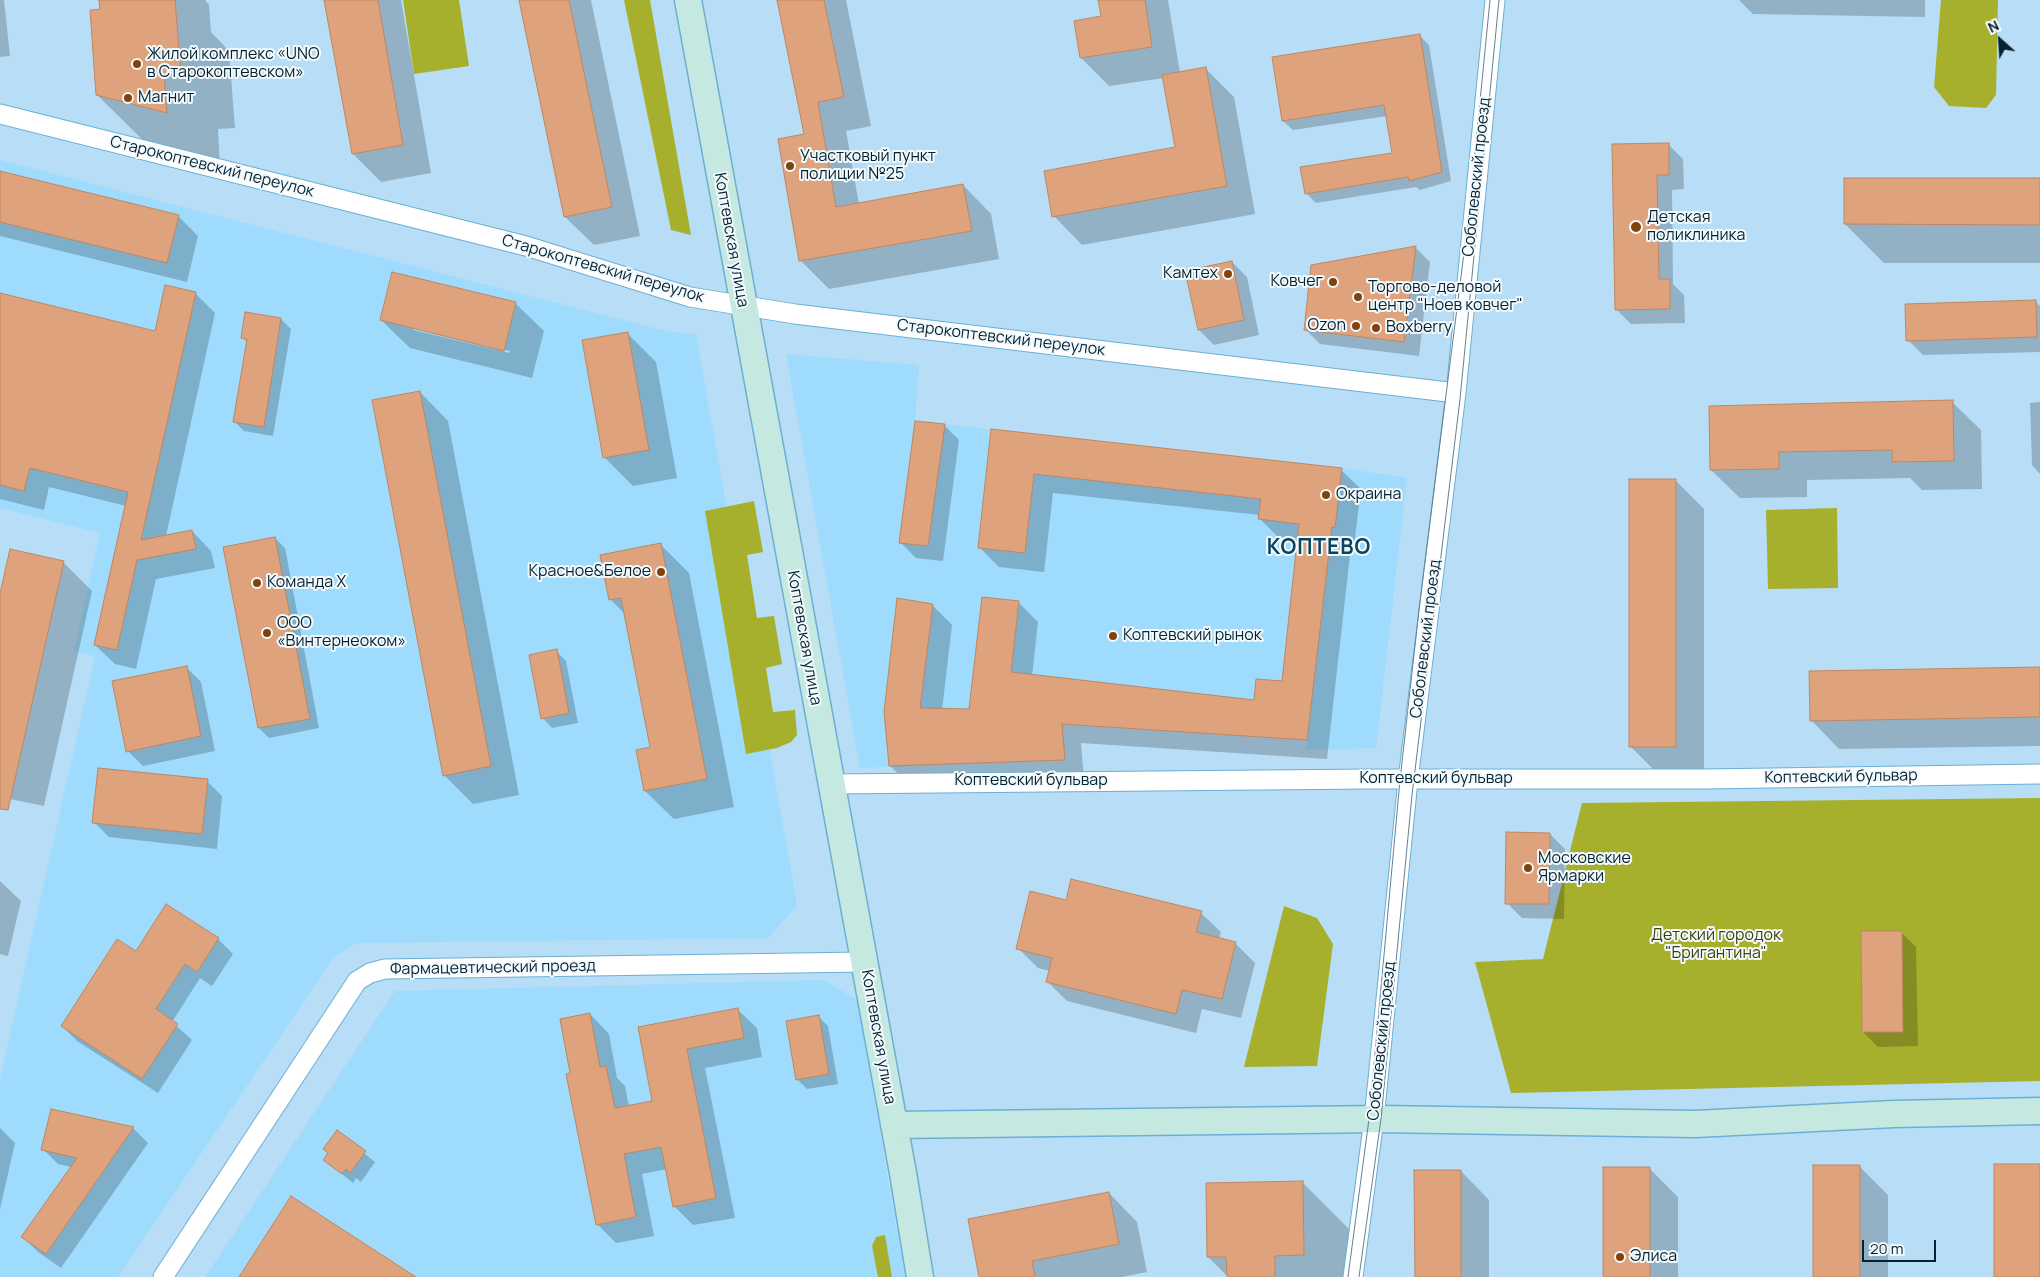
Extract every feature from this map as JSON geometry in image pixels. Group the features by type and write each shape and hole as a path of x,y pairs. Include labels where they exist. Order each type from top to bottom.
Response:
{"street":[{"name":"Коптевская улица","path":"688,0 743,305 777,480 920,1277"},
{"name":"Соболевский проезд","path":"1353,1277 1374,1119 1408,780 1456,393 1495,0"},
{"name":"Старокоптевский переулок","path":"0,114 526,246 690,297 795,314 1456,393"},
{"name":"Коптевский бульвар","path":"832,784 1705,779 2040,774"},
{"name":"Фармацевтический проезд","path":"163,1277 358,981 370,973 385,969 864,962"},
{"path":"894,1125 1374,1119 1506,1119 1695,1124 1894,1114 2040,1111"}],"shaded area":[{"path":"0,160 670,332 696,334 797,905 768,938 357,943 333,958 118,1277 0,1277 0,1079 95,656 74,651 100,533 0,508"},
{"name":"Коптевский рынок","path":"786,354 919,365 915,421 1342,468 1407,478 1376,748 1306,750 1307,740 1063,724 1065,760 860,768"},
{"path":"824,980 857,1000 905,1277 205,1277 395,991"}],"green space":[{"path":"403,0 459,0 469,66 414,74"},
{"path":"624,0 650,0 691,235 671,230"},
{"path":"1941,0 1998,0 1996,95 1986,108 1949,106 1934,87"},
{"path":"754,501 763,552 747,555 757,618 774,616 782,664 766,668 773,712 795,710 797,735 791,742 777,748 746,754 705,511"},
{"path":"1837,508 1838,588 1768,589 1766,510"},
{"name":"Детский городок \"Бригантина\"","path":"2040,798 2040,1081 1511,1093 1475,962 1543,959 1582,803"},
{"path":"1284,906 1317,918 1333,944 1317,1066 1244,1067"},
{"path":"885,1235 892,1277 878,1277 872,1246 876,1237"}],"building":[{"name":"Жилой комплекс «UNO в Старокоптевском»","path":"99,0 175,0 181,74 164,75 167,113 96,95 90,10 100,9"},
{"path":"324,0 378,0 403,145 352,154"},
{"path":"519,0 569,0 612,207 564,217"},
{"path":"777,0 824,0 844,97 818,102 836,207 963,184 972,231 799,261 778,139 804,134"},
{"path":"1098,0 1145,0 1152,47 1080,58 1074,21 1101,16"},
{"path":"1420,34 1442,172 1409,181 1408,177 1305,194 1300,167 1392,153 1384,105 1282,121 1272,57"},
{"path":"1206,67 1227,186 1052,217 1044,171 1175,147 1162,75"},
{"name":"Детская поликлиника","path":"1669,143 1669,175 1657,175 1659,279 1670,279 1670,309 1615,310 1612,144"},
{"path":"0,171 179,215 167,263 0,222"},
{"path":"1844,178 2040,178 2040,225 1844,224"},
{"name":"Торгово-деловой центр \"Ноев ковчег\"","path":"1416,246 1404,342 1304,330 1311,265"},
{"path":"1232,261 1244,320 1198,330 1185,271"},
{"path":"392,272 516,302 504,351 380,320"},
{"path":"165,285 196,292 141,540 192,530 196,549 137,560 117,650 94,645 128,492 30,468 24,491 0,485 0,293 155,331"},
{"path":"2036,300 2037,337 1906,341 1905,304"},
{"path":"245,312 281,318 264,427 233,422 247,339 241,338"},
{"path":"628,332 649,450 603,458 582,340"},
{"path":"420,391 491,766 443,776 372,400"},
{"path":"1953,400 1954,461 1892,462 1892,450 1779,452 1779,469 1710,470 1709,406"},
{"path":"915,421 945,424 928,546 899,543"},
{"path":"991,429 1342,468 1335,528 1332,527 1307,740 1062,724 1065,760 889,766 884,712 897,598 933,604 920,708 969,709 982,597 1019,601 1011,672 1254,700 1256,679 1282,681 1299,524 1258,519 1261,499 1034,474 1025,553 978,548"},
{"path":"1629,479 1676,479 1676,747 1629,747"},
{"name":"ООО «Винтернеоком»","path":"275,537 310,719 258,728 223,547"},
{"path":"661,543 707,779 644,791 636,750 650,747 621,598 609,600 600,555"},
{"path":"10,549 64,561 8,810 0,809 0,593"},
{"path":"557,649 569,713 541,719 529,655"},
{"path":"187,666 201,736 126,752 112,681"},
{"path":"2040,667 2040,717 1810,721 1809,671"},
{"path":"98,768 208,779 202,834 92,823"},
{"name":"Московские Ярмарки","path":"1506,832 1550,833 1549,904 1505,904"},
{"path":"1071,879 1202,911 1196,932 1236,942 1222,999 1182,990 1176,1014 1046,982 1052,958 1016,949 1030,891 1066,900"},
{"path":"166,904 219,938 197,972 185,964 156,1009 178,1024 142,1079 61,1026 117,939 136,951"},
{"path":"1861,931 1902,931 1903,1032 1862,1032"},
{"path":"738,1008 744,1038 687,1049 716,1198 673,1207 661,1147 624,1154 636,1217 596,1225 566,1074 570,1073 560,1019 590,1013 600,1067 606,1066 615,1108 652,1101 638,1027"},
{"path":"819,1015 829,1074 796,1080 786,1021"},
{"path":"51,1109 134,1127 46,1254 21,1237 77,1158 41,1150"},
{"path":"337,1130 366,1151 350,1173 346,1169 342,1174 323,1160 328,1153 323,1149"},
{"path":"1994,1164 2040,1164 2040,1277 1994,1277"},
{"path":"1813,1165 1860,1165 1860,1277 1813,1277"},
{"path":"1603,1167 1650,1167 1650,1277 1603,1277"},
{"path":"1414,1170 1461,1170 1461,1277 1415,1277"},
{"path":"1303,1181 1304,1255 1275,1256 1275,1277 1227,1277 1226,1257 1207,1257 1206,1183"},
{"path":"1109,1192 1119,1244 1032,1261 1035,1277 979,1277 968,1219"},
{"path":"291,1196 416,1277 239,1277"}],"tram line":[{"path":"1348,1277 1369,1119 1400,780 1420,601 1469,213 1490,0"},
{"path":"1359,1277 1381,1119 1412,795 1460,399 1499,0"}],"place":[{"name":"Жилой комплекс «UNO в Старокоптевском»","path":"137,64"},
{"name":"Магнит","path":"128,98"},
{"name":"Участковый пункт полиции №25","path":"790,166"},
{"name":"Детская поликлиника","path":"1636,227"},
{"name":"Камтех","path":"1228,274"},
{"name":"Ковчег","path":"1333,282"},
{"name":"Торгово-деловой центр \"Ноев ковчег\"","path":"1358,297"},
{"name":"Ozon","path":"1356,326"},
{"name":"Boxberry","path":"1376,328"},
{"name":"Окраина","path":"1326,495"},
{"name":"Красное&Белое","path":"661,572"},
{"name":"Команда Х","path":"257,583"},
{"name":"ООО «Винтернеоком»","path":"267,633"},
{"name":"Коптевский рынок","path":"1113,636"},
{"name":"Московские Ярмарки","path":"1528,868"},
{"name":"Элиса","path":"1620,1257"}],"district":[{"name":"КОПТЕВО","path":"1319,548"}]}
